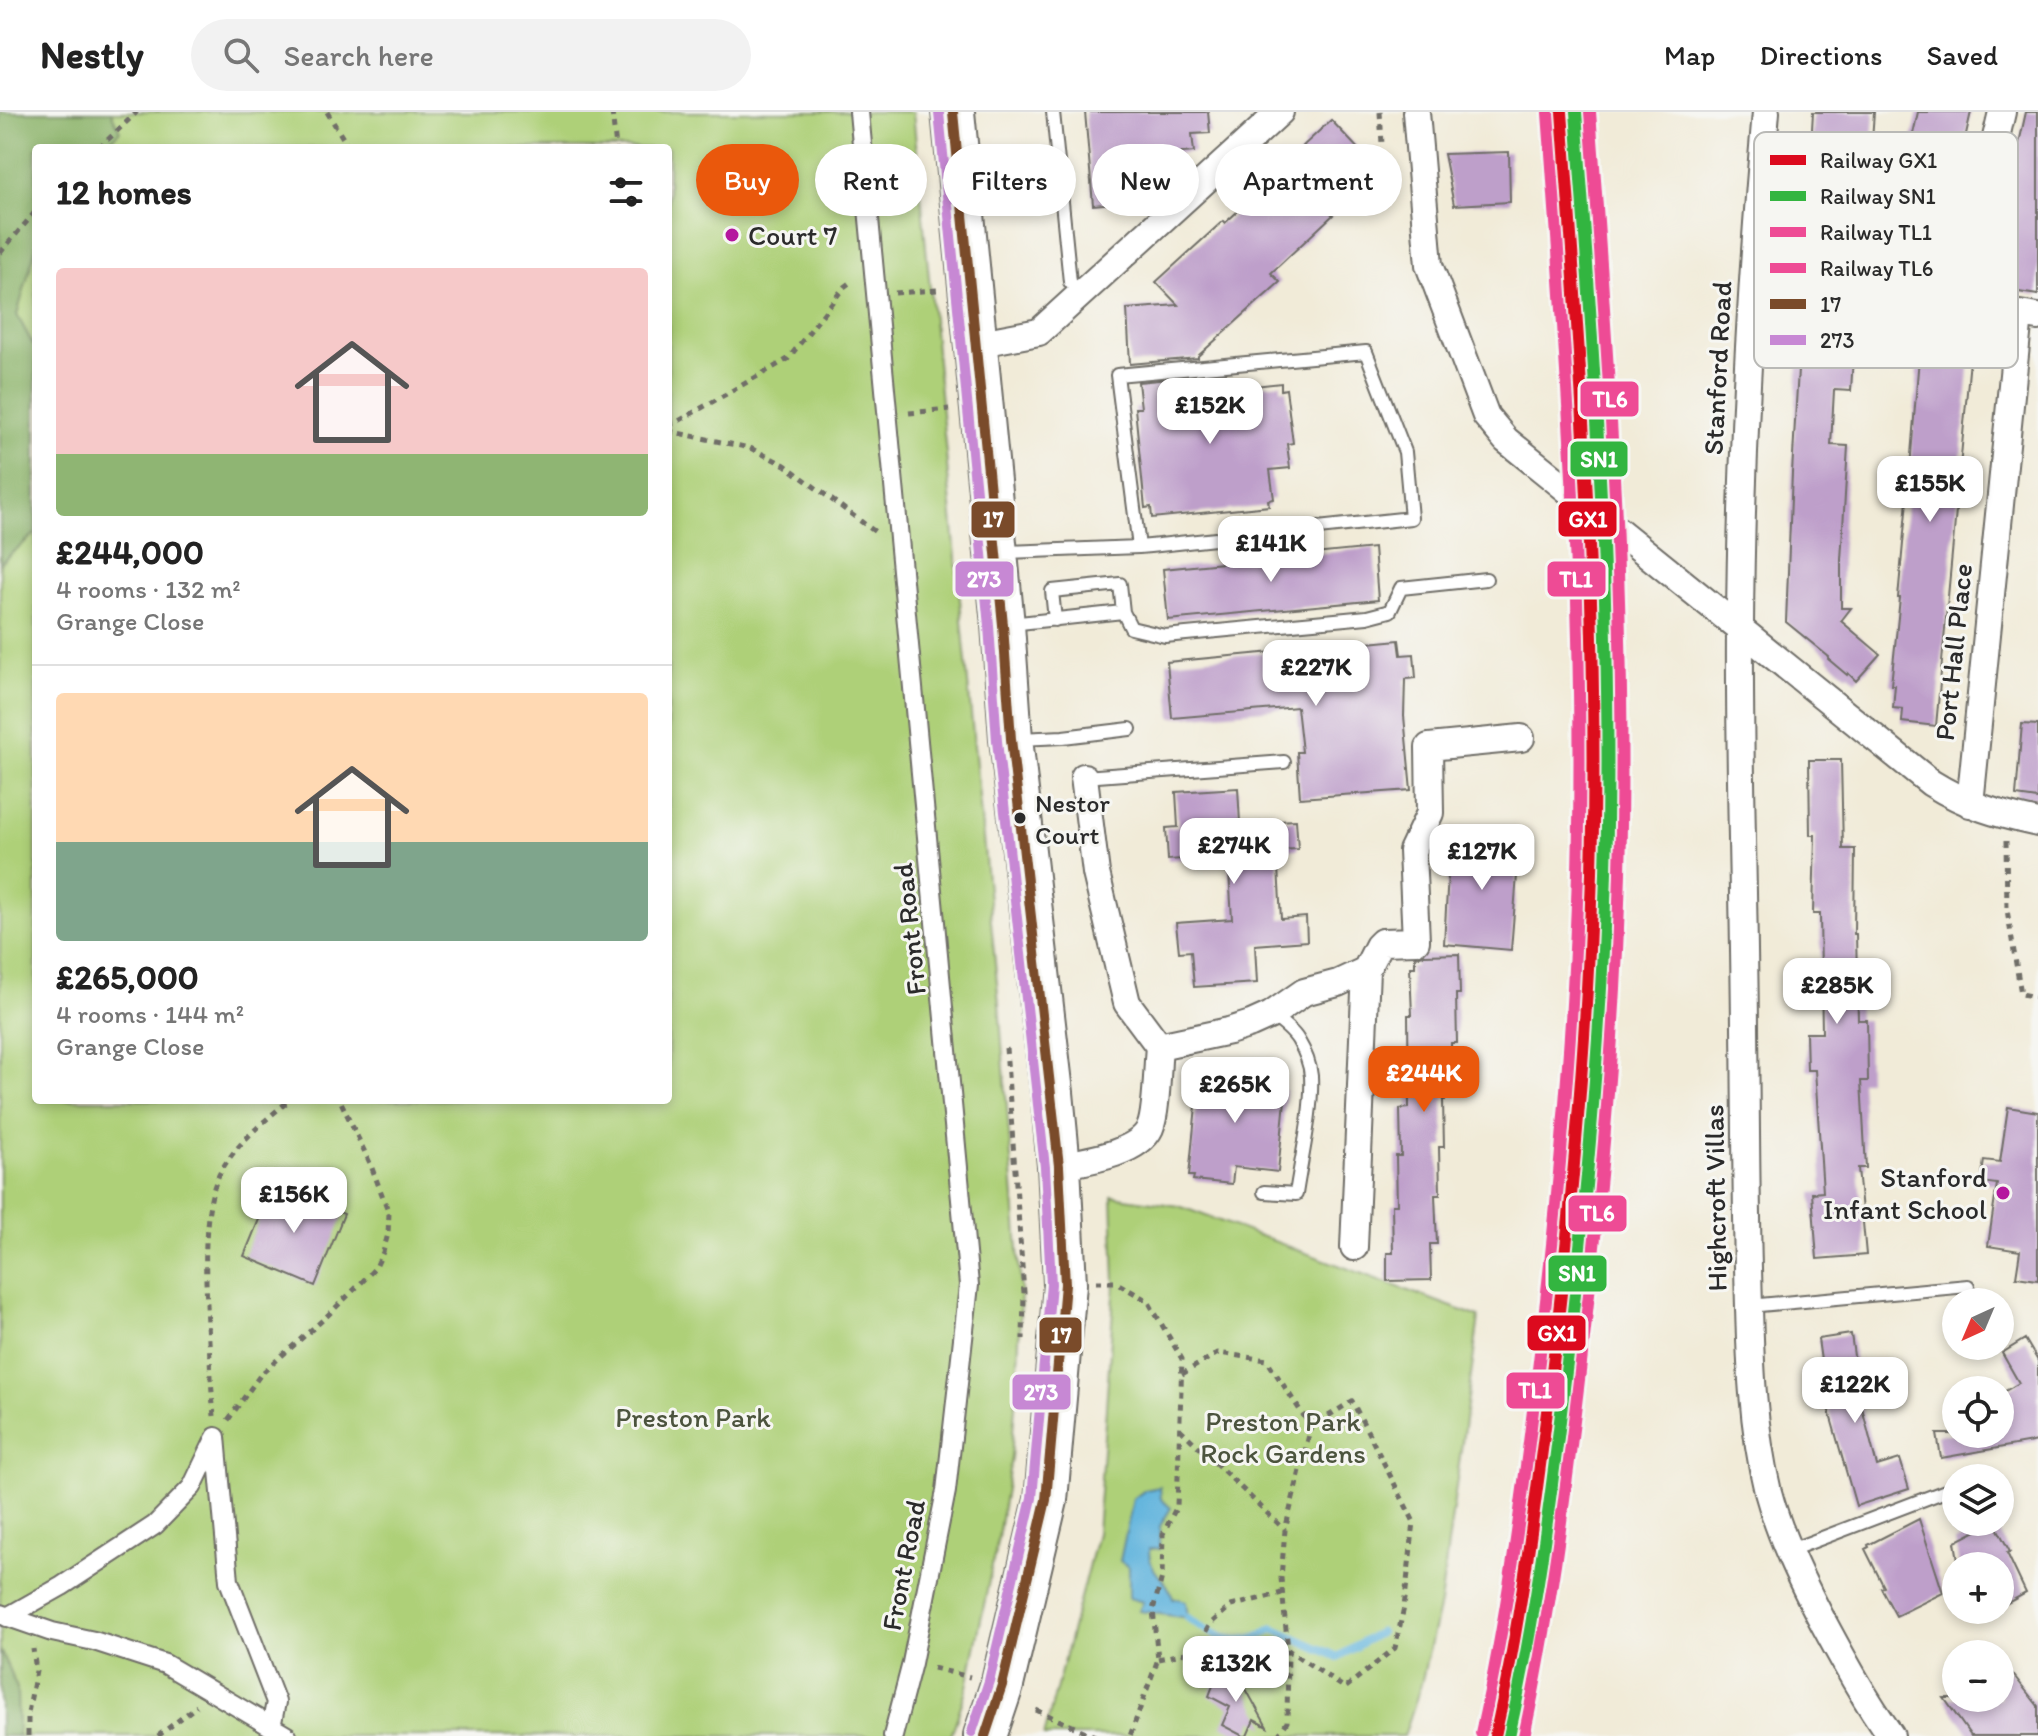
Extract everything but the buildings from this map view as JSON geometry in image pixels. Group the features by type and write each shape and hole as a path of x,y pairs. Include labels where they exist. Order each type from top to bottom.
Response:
{"highway":[{"path":"953,112 1003,625 1011,739 1059,1166 1065,1284 1046,1500 1002,1685 985,1736"}],"street":[{"name":"Front Road","path":"859,112 969,1285 946,1491 912,1663 893,1736"},
{"path":"975,344 1039,332 1280,112"},
{"path":"1416,112 1429,265 1486,416 1506,440 1931,783 1970,804 2038,823"},
{"name":"Stanford Road","path":"1764,132 1766,112"},
{"path":"1997,132 2002,112"},
{"name":"Stanford Road","path":"1740,628 1744,442 1754,271"},
{"name":"Port Hall Place","path":"1970,804 2029,316"},
{"name":"Highcroft Villas","path":"1740,628 1749,1306 1752,1388 1758,1441 1769,1496 1788,1551 1861,1693 1891,1736"},
{"path":"1354,1247 1366,970 1382,942 1416,941 1412,851 1430,813 1429,747 1521,738"},
{"path":"1059,1166 1126,1149 1140,1141 1150,1129 1159,1046 1127,1003 1096,873 1084,777"},
{"path":"1159,1046 1229,1031 1271,1015 1304,992 1338,983 1366,970"},
{"path":"4,1616 62,1586 155,1525 192,1487 216,1437"},
{"path":"216,1437 229,1581 276,1702 279,1732"},
{"path":"4,1616 165,1664 279,1732"}],"lane":[{"path":"1053,112 1070,282 1080,294"},
{"path":"996,552 1139,547 1411,518 1405,452 1366,352 1117,375 1139,547"},
{"path":"1055,620 1052,591 1120,584 1123,612 1131,628 1165,636 1367,617 1390,611 1401,588 1486,579"},
{"path":"1003,625 1123,612"},
{"path":"1011,739 1130,729"},
{"path":"1084,777 1284,762"},
{"path":"1264,1192 1296,1194 1311,1076 1299,1042 1271,1015"},
{"path":"1749,1306 1968,1286"},
{"path":"1788,1551 1942,1492"}],"path":[{"path":"103,144 137,112"},
{"path":"327,112 347,144"},
{"path":"612,112 616,144"},
{"path":"1380,112 1382,144"},
{"path":"0,253 32,216"},
{"path":"672,423 788,359 844,287 873,266"},
{"path":"876,295 938,290"},
{"path":"889,415 949,409"},
{"path":"672,432 750,448 785,465 876,533 900,547"},
{"path":"2005,816 2007,910 2021,994 2038,997"},
{"path":"1006,1048 1024,1293 1023,1341"},
{"path":"216,1437 205,1292 210,1204 221,1170 258,1128 285,1104"},
{"path":"216,1437 261,1374 361,1283 376,1267 383,1252 389,1213 342,1104"},
{"path":"1065,1284 1115,1282 1148,1301 1182,1359 1177,1506 1163,1534 1162,1577 1153,1610 1158,1659 1130,1736"},
{"path":"1182,1374 1218,1353 1267,1360 1311,1427"},
{"path":"1278,1736 1287,1722 1288,1649 1281,1578 1285,1530 1311,1427 1352,1401 1414,1522 1404,1607 1395,1648 1345,1688 1288,1649"},
{"path":"1180,1428 1285,1530"},
{"path":"1158,1659 1195,1651 1210,1624 1231,1606 1282,1593"},
{"path":"28,1736 28,1713 36,1671 29,1624"},
{"path":"912,1663 972,1678"},
{"path":"158,1736 213,1693"},
{"path":"1036,1710 1095,1736"}],"green space":[{"name":"Preston Park","path":"0,112 913,112 916,144 815,144 815,216 923,216 999,1004 1021,1288 1011,1458 967,1687 951,1736 0,1736"},
{"path":"0,112 111,112 120,131 105,144 32,144 32,261 17,315 32,343 32,536 0,563"},
{"name":"Preston Park Rock Gardens","path":"1112,1196 1179,1206 1479,1317 1440,1604 1421,1684 1404,1736 1044,1736 1097,1533 1115,1282"},
{"path":"0,1650 17,1688 18,1736 0,1736"}],"water":[{"path":"1160,1487 1161,1499 1171,1508 1160,1526 1159,1549 1149,1549 1150,1558 1173,1599 1186,1602 1188,1618 1139,1611 1143,1602 1129,1598 1129,1567 1120,1561 1133,1499 1145,1490"}],"waterway":[{"path":"1188,1618 1229,1639 1250,1639 1273,1628 1338,1657 1380,1632"}],"rail line":[{"name":"GX1","path":"1495,1736 1527,1563 1558,1324 1577,1131 1590,938 1594,778 1591,587 1582,397 1562,112"},
{"name":"SN1","path":"1509,1736 1541,1563 1572,1324 1591,1131 1604,938 1608,778 1605,587 1596,397 1576,112"},
{"name":"TL6","path":"1524,1736 1555,1563 1586,1324 1605,1131 1618,938 1622,778 1619,587 1610,397 1590,112"},
{"name":"TL1","path":"1481,1733 1513,1560 1544,1322 1563,1130 1576,937 1580,778 1577,588 1568,398 1548,113"}],"transit line":[{"name":"17","path":"953,112 1003,625 1011,739 1059,1166 1065,1284 1046,1500 1002,1685 985,1736"},
{"name":"273","path":"939,113 989,626 997,741 1045,1167 1051,1284 1032,1498 989,1681 972,1732"}],"place":[{"name":"Court 7","path":"732,235"},
{"name":"Nestor Court","path":"1020,818"},
{"name":"Stanford Infant School","path":"2003,1193"}]}
